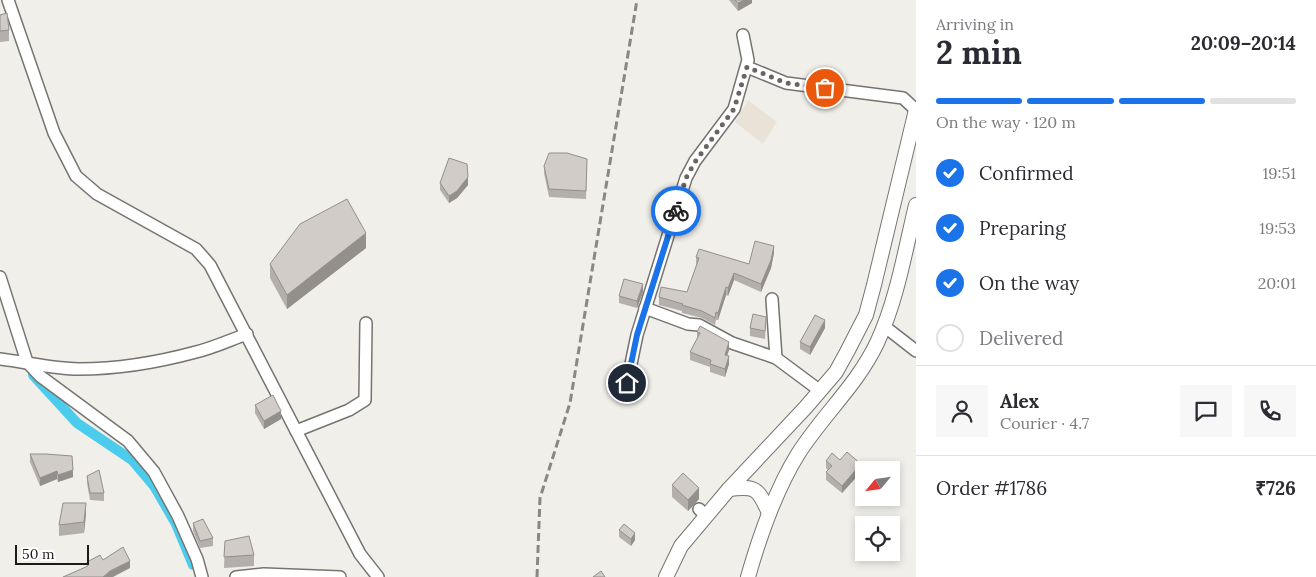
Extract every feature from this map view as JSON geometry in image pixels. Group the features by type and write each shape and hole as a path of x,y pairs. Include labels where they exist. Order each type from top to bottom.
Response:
{"main road":[{"path":"666,577 681,546 703,513 806,407 836,372 866,315 916,110"},
{"path":"748,577 769,513 798,454 854,383 877,344 892,303 916,205"},
{"path":"728,489 746,487 755,490 763,498 769,513"}],"street":[{"path":"8,0 54,133 76,176 97,194 196,249 210,264 360,554 378,577"},
{"path":"627,383 637,335 686,178 695,162 734,109 748,60 743,35"},
{"path":"747,67 786,83 903,98 916,110"},
{"path":"0,277 28,362 40,376 128,441 154,472 178,516 197,558 202,577"},
{"path":"772,299 776,358"},
{"path":"646,308 688,324 699,325 732,342 776,358 819,390"},
{"path":"296,431 349,410 366,400 366,323"},
{"path":"884,326 916,351"},
{"path":"0,359 79,369 132,366 197,352 247,334"},
{"path":"236,577 264,574 340,577"}],"shaded area":[{"path":"748,100 777,122 763,144 735,122"}],"building":[{"path":"7,13 9,30 0,31 0,15"},
{"path":"549,153 567,153 587,159 586,191 549,189 544,166"},
{"path":"449,158 467,164 468,177 457,191 449,196 440,183"},
{"path":"347,199 366,233 287,295 270,264 300,224"},
{"path":"755,241 774,246 771,260 761,284 734,273 728,288 726,287 715,318 702,311 659,297 661,287 687,292 699,258 696,257 699,249 749,264"},
{"path":"624,279 643,284 637,301 619,296"},
{"path":"753,314 766,317 765,331 750,328"},
{"path":"815,315 825,320 810,347 800,342"},
{"path":"700,326 729,342 725,355 729,356 725,369 710,364 711,360 690,352 700,333 697,332"},
{"path":"273,395 281,411 264,421 255,405"},
{"path":"847,452 858,461 855,461 855,471 842,486 826,472 832,466 826,461 832,453 840,460"},
{"path":"30,454 72,456 73,470 58,475 57,471 40,478"},
{"path":"99,470 104,493 90,493 87,476"},
{"path":"683,473 699,488 688,500 672,485"},
{"path":"63,503 86,503 84,522 59,525"},
{"path":"203,519 213,538 200,541 193,523"},
{"path":"624,524 635,533 631,539 619,530"},
{"path":"249,536 254,555 224,557 225,541"},
{"path":"123,547 130,561 110,571 103,577 63,577 88,566 87,562 100,555 103,560"},
{"path":"601,571 605,577 593,577"}],"waterway":[{"path":"33,375 77,423 132,460 154,486 176,524 193,565"}],"railway":[{"path":"537,577 540,498 570,403 637,0"}],"way so far":[{"path":"676,211 686,178 695,162 734,109 747,67 786,83 825,88"}],"route":[{"path":"627,383 637,335 676,211"}]}
